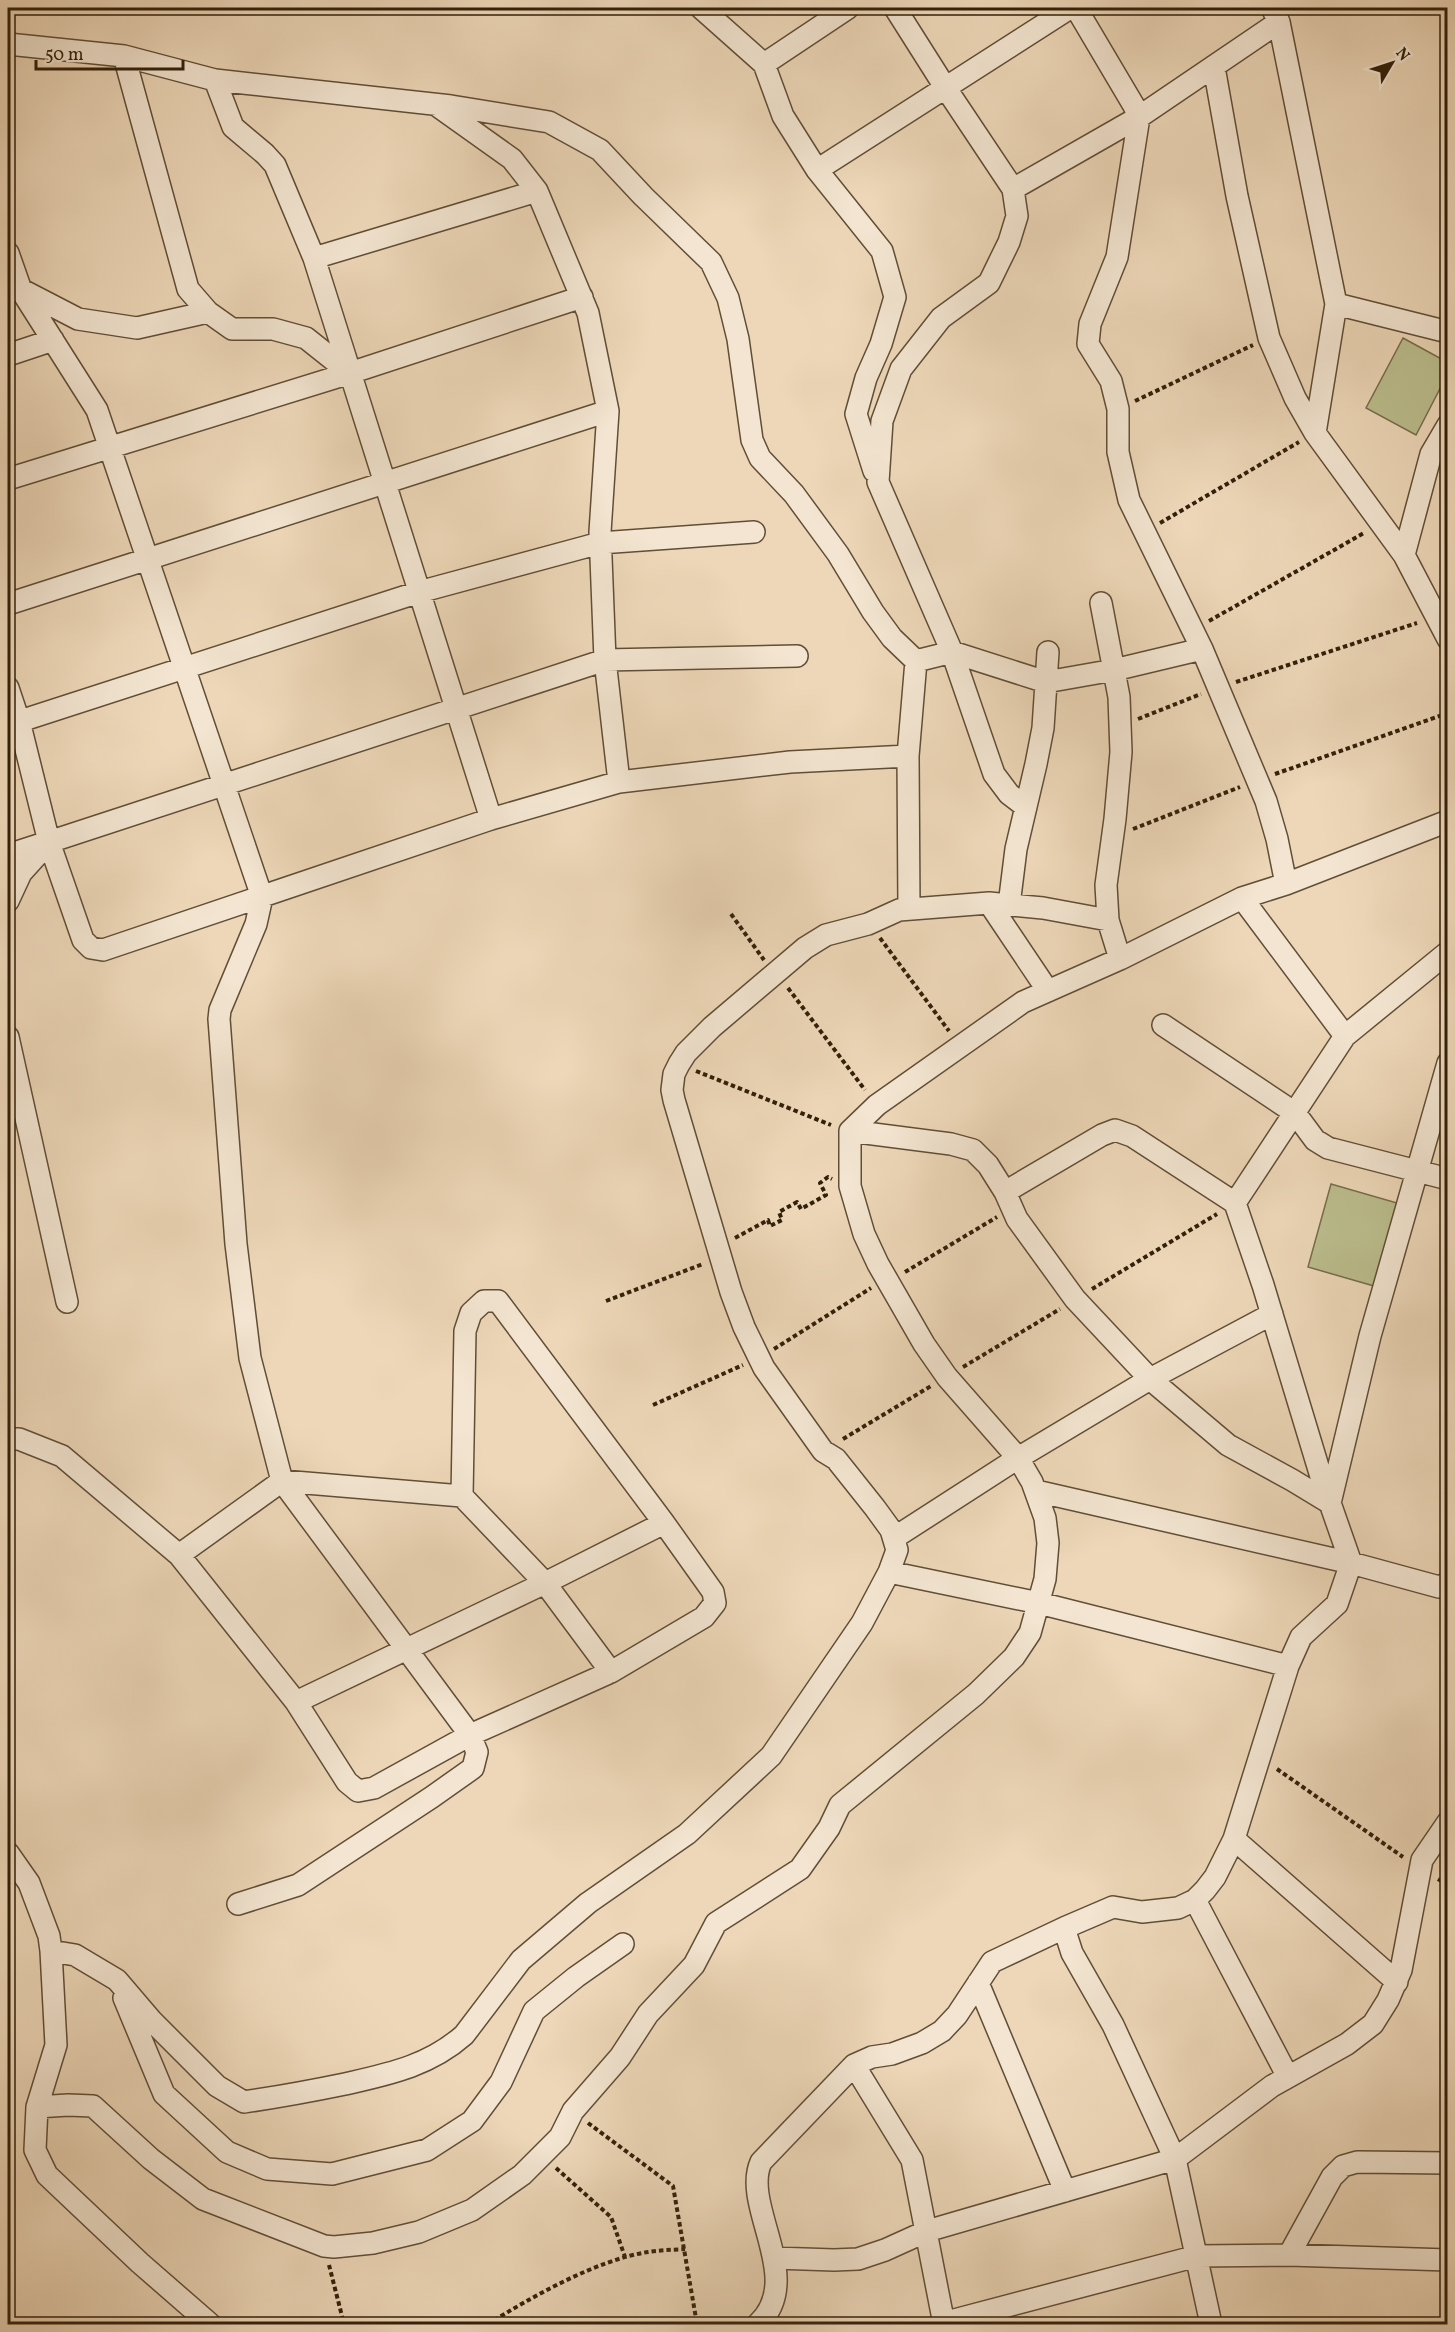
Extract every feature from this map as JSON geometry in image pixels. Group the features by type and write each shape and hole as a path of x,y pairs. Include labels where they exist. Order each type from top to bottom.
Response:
{"street":[{"path":"700,8 764,64 783,116 817,170 882,251 894,297 881,344 866,378 856,414 878,482 952,652 994,774 1009,794 1026,807"},
{"path":"764,64 848,8"},
{"path":"878,482 882,421 902,369 941,318 989,283 1009,242 1017,216 1013,189 895,8"},
{"path":"817,170 1070,8"},
{"path":"1076,8 1139,117 1117,257 1089,324 1088,344 1111,381 1118,409 1118,453 1129,500 1197,640 1266,801 1286,884"},
{"path":"1013,189 1139,117 1214,67 1275,15 1336,304 1315,433"},
{"path":"8,44 124,56 215,80 451,106 549,122 600,150 643,196 711,262 728,298 738,339 752,440 760,458 794,494 838,554 873,612 892,638 916,661"},
{"path":"124,56 188,289 208,312 232,329 273,329 306,338 350,372"},
{"path":"1214,67 1237,196 1269,338 1295,398 1315,433 1379,524 1404,555 1448,639"},
{"path":"215,80 233,127 265,154 274,165 314,258 491,819"},
{"path":"438,106 512,159 537,191 588,313 608,411 600,543 605,660 619,782"},
{"path":"314,258 537,191"},
{"path":"8,253 21,290 98,410 262,897 256,924 220,1010 219,1019 236,1244 250,1358 282,1481 470,1735 477,1752 473,1768 298,1885 238,1904"},
{"path":"21,290 78,319 137,328 208,312"},
{"path":"8,479 582,297"},
{"path":"1336,304 1448,332"},
{"path":"8,356 53,339"},
{"path":"8,604 608,411"},
{"path":"1404,555 1431,454 1448,425"},
{"path":"13,723 420,592 600,543 754,532"},
{"path":"1101,603 1119,697 1121,752 1106,885 1108,920 1120,959"},
{"path":"916,661 952,652 1046,682 1114,670 1197,640"},
{"path":"1048,652 1043,728 1016,849 999,904 1048,991"},
{"path":"8,855 605,660 797,656"},
{"path":"909,909 908,756 916,661"},
{"path":"8,688 13,723 82,940 92,948 103,950 491,819 619,782 790,762 908,756"},
{"path":"843,1129 1023,1002 1120,959 1242,898 1286,884 1448,821"},
{"path":"8,901 21,873 49,842"},
{"path":"1242,898 1345,1036"},
{"path":"51,1951 75,1955 117,1980 152,2020 218,2086 244,2102 382,2076 428,2060 464,2035 521,1960 588,1903 687,1834 771,1756 862,1623 889,1572 897,1550 891,1530 836,1459 823,1451 764,1368 744,1327 731,1292 681,1127 672,1090 674,1074 686,1053 696,1042 826,934 852,929 899,910 999,904 1043,908 1108,920"},
{"path":"1235,1203 1345,1036 1448,952"},
{"path":"1163,1025 1295,1113 1315,1140 1328,1148 1448,1179"},
{"path":"8,1037 67,1302"},
{"path":"1330,1503 1370,1336 1448,1063"},
{"path":"843,1129 951,1144 973,1150 988,1165 1005,1192 1017,1219 1075,1299 1150,1379 1228,1445 1330,1503"},
{"path":"37,2107 93,2106 151,2159 203,2199 324,2246 373,2243 419,2232 472,2210 522,2175 560,2137 573,2111 620,2056 648,2014 694,1965 716,1923 800,1869 829,1828 840,1805 976,1694 1014,1657 1030,1633 1045,1579 1048,1543 1045,1518 1036,1491 1018,1458 947,1377 892,1290 864,1234 850,1186 843,1129"},
{"path":"759,2324 775,2297 774,2258 757,2191 756,2173 761,2162 854,2066 872,2057 892,2054 922,2043 942,2031 992,1962 1113,1907 1142,1912 1178,1908 1195,1900 1215,1877 1234,1839 1288,1666 1301,1636 1337,1604 1351,1563 1235,1203 1132,1136 1115,1130 1102,1134 1005,1192"},
{"path":"8,1439 19,1439 62,1456 179,1554 296,1702 347,1782 358,1791 374,1788 470,1735 611,1672 704,1617 715,1603 713,1592 664,1523 498,1301 484,1301 471,1313 465,1331 462,1496"},
{"path":"894,1538 1018,1458 1150,1379 1272,1314"},
{"path":"179,1554 282,1481 462,1496 545,1583 611,1672"},
{"path":"1036,1491 1351,1563 1439,1587 1448,1583"},
{"path":"296,1702 545,1583 664,1523"},
{"path":"889,1572 1039,1603 1288,1666"},
{"path":"774,2258 858,2259 927,2232 1175,2159 1253,2100 1362,2034 1373,2024 1397,1982 1404,1957 1422,1860 1448,1822"},
{"path":"1234,1839 1397,1982"},
{"path":"8,1853 29,1883 49,1936 51,1951 56,2045 37,2107 35,2150 46,2175 210,2325"},
{"path":"1195,1900 1288,2077"},
{"path":"1064,1928 1072,1953 1113,2025 1175,2159 1210,2325"},
{"path":"117,1980 164,2094 227,2152 267,2169 332,2174 427,2150 472,2121 501,2082 534,2011 576,1977 623,1944"},
{"path":"978,1983 1065,2191"},
{"path":"854,2066 912,2160 942,2324 1197,2256 1289,2255 1448,2260"},
{"path":"1289,2255 1332,2177 1343,2166 1357,2162 1448,2163"}],"path":[{"path":"1118,409 1269,338"},
{"path":"1144,532 1315,433"},
{"path":"1197,640 1379,524"},
{"path":"1120,725 1218,688 1436,616"},
{"path":"1112,837 1257,780 1448,713"},
{"path":"731,914 768,966"},
{"path":"879,937 952,1035"},
{"path":"786,985 870,1097"},
{"path":"688,1067 843,1129"},
{"path":"733,1239 768,1220 770,1226 782,1220 779,1212 797,1202 801,1209 826,1195 820,1183 828,1177 839,1184"},
{"path":"823,1451 1235,1203"},
{"path":"896,1277 1002,1214"},
{"path":"606,1301 707,1262"},
{"path":"768,1352 871,1288 871,1282 878,1289"},
{"path":"653,1405 743,1365 745,1369"},
{"path":"1259,1756 1407,1859"},
{"path":"581,2117 673,2186 697,2325"},
{"path":"548,2161 611,2217 625,2257"},
{"path":"488,2325 571,2279 607,2262 647,2252 685,2249"},
{"path":"327,2259 344,2325"}],"green space":[{"path":"1403,338 1447,362 1447,375 1416,435 1366,408"},
{"path":"1331,1184 1397,1203 1374,1286 1308,1267"}]}
